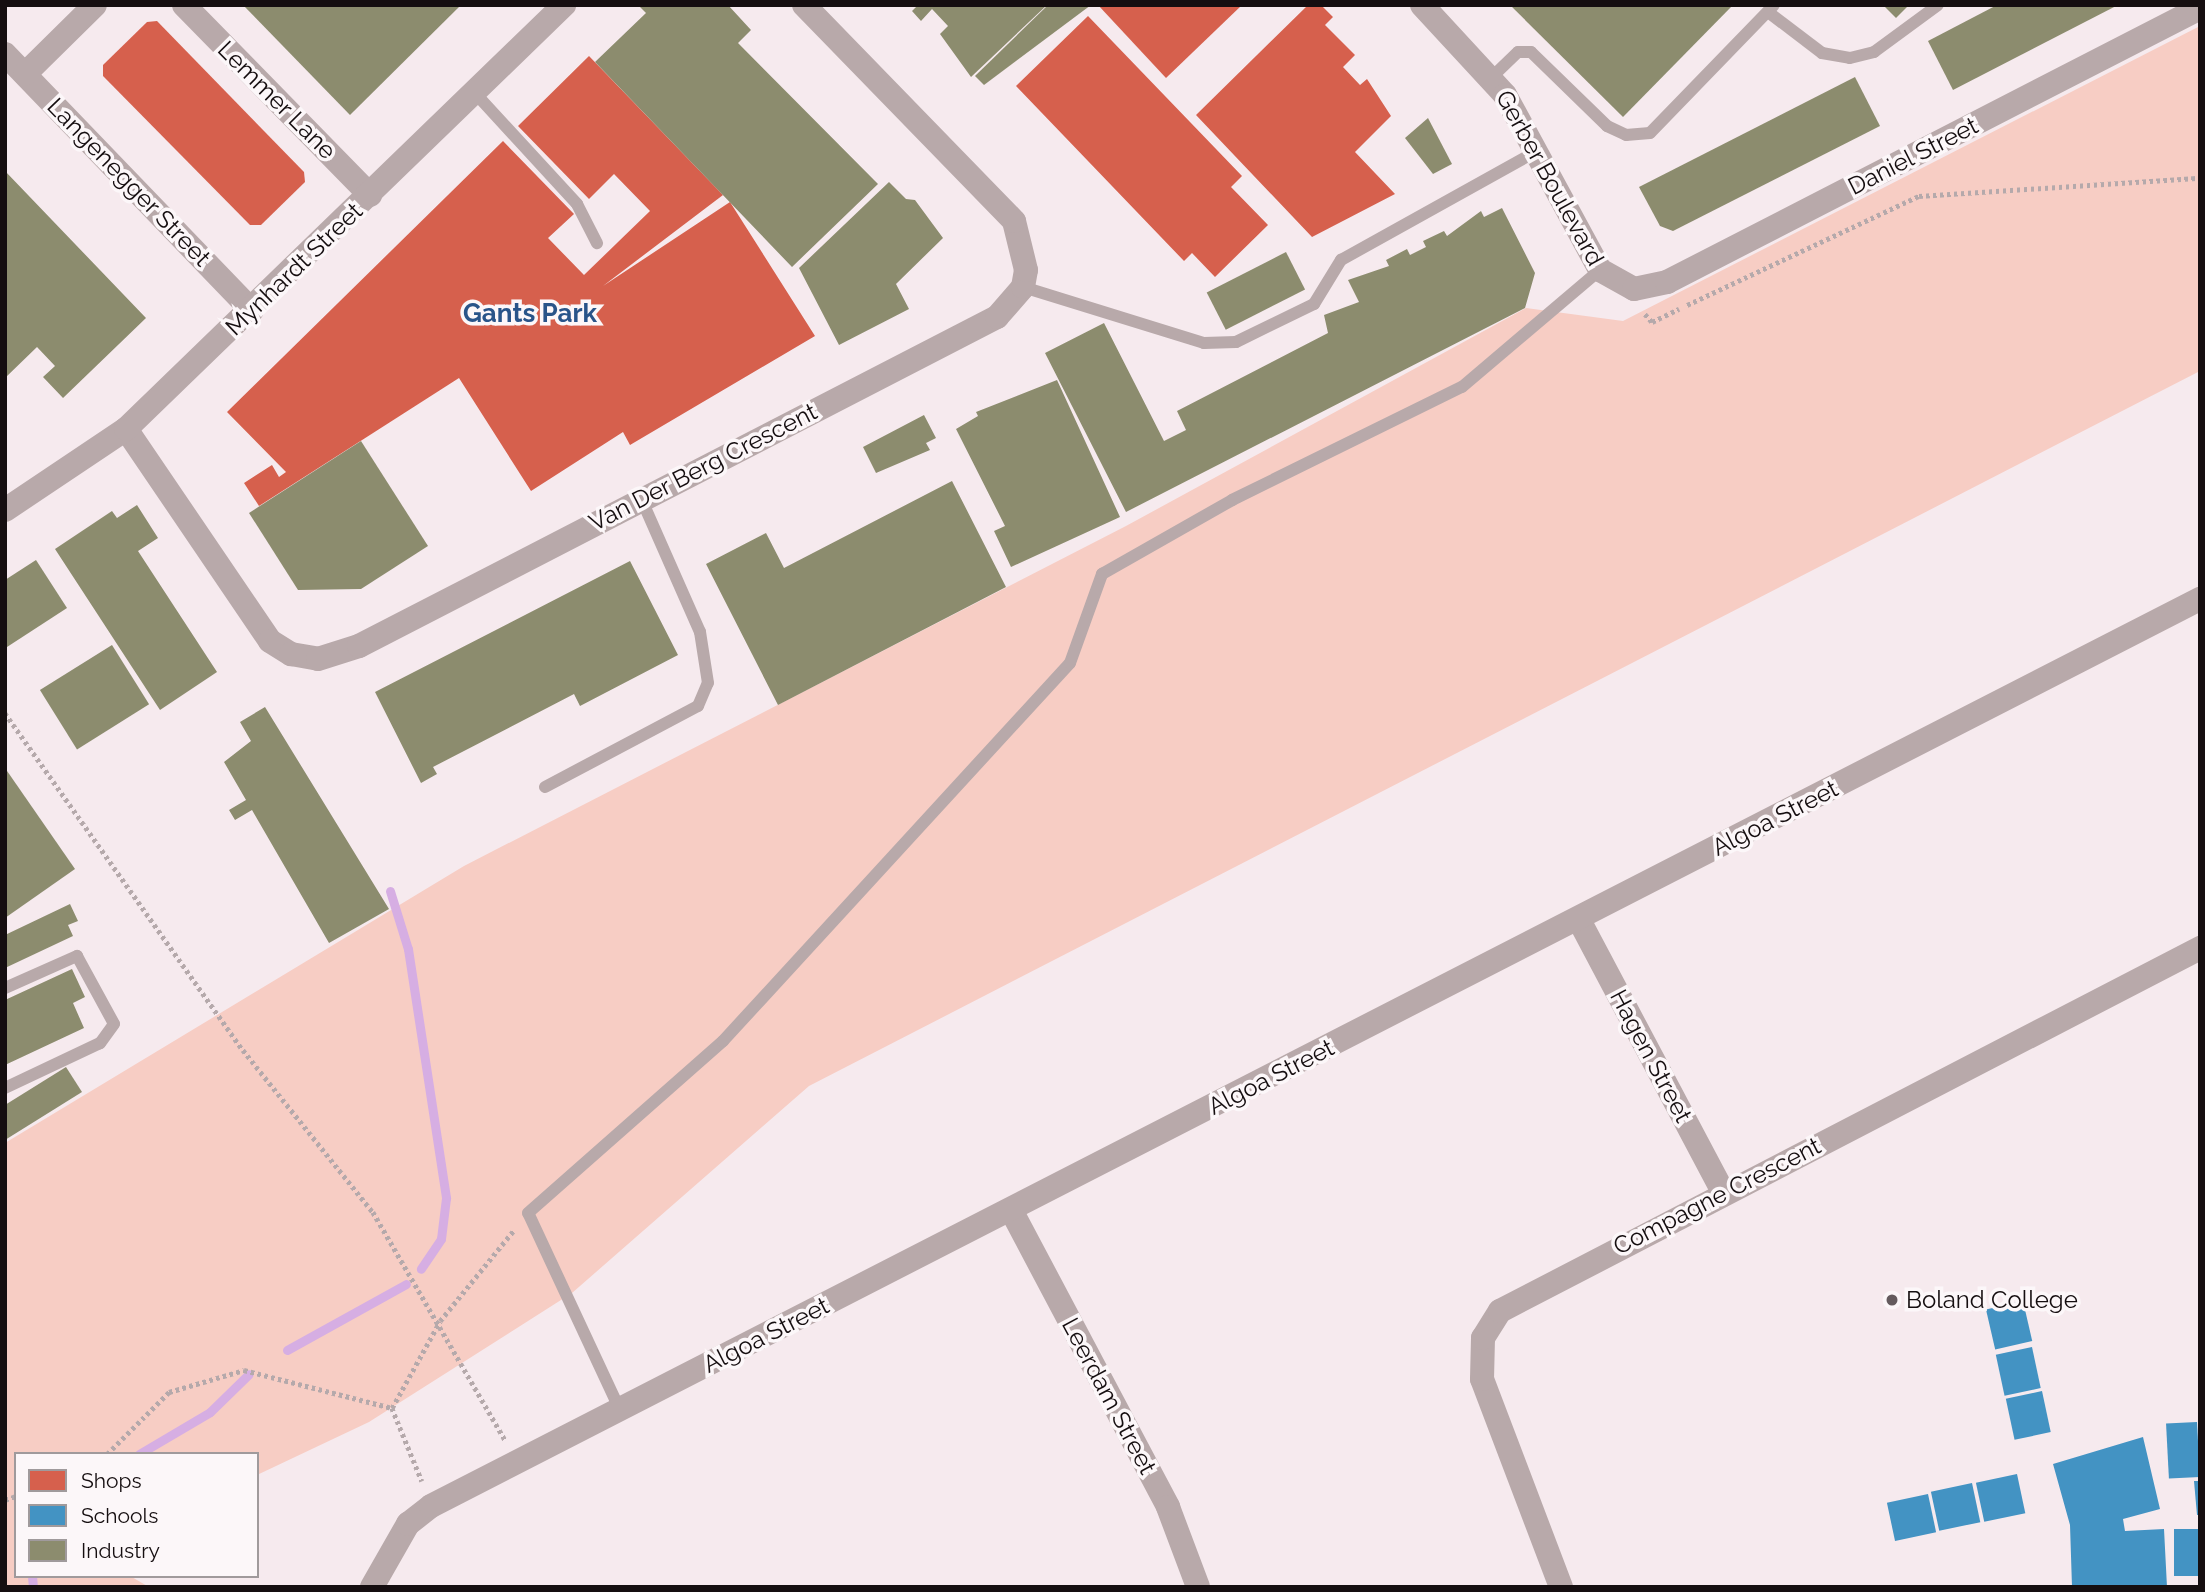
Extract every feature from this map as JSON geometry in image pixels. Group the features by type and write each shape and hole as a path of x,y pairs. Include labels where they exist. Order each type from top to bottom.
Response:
{"street":[{"path":"25,74 95,5"},
{"name":"Lemmer Lane","path":"184,5 370,195"},
{"name":"Mynhardt Street","path":"5,510 126,429 252,311 565,5"},
{"path":"804,5 1014,221 1025,249 1023,287"},
{"name":"Gerber Boulevard","path":"1422,5 1492,77 1538,151 1600,270 1623,286"},
{"name":"Daniel Street","path":"1623,286 1645,289 1667,282 2200,8"},
{"name":"Langenegger Street","path":"5,54 252,311"},
{"name":"Van Der Berg Crescent","path":"126,429 262,630 282,649 306,659 359,646 641,498 987,324 1023,287"},
{"name":"Algoa Street","path":"372,1587 408,1524 431,1506 2200,599"},
{"name":"Hagen Street","path":"1578,920 1723,1192"},
{"name":"Compagne Crescent","path":"1561,1587 1482,1379 1483,1338 1512,1301 2200,948"},
{"name":"Leerdam Street","path":"1011,1210 1168,1507 1198,1587"}],"lane":[{"path":"1492,77 1518,52 1531,52 1607,126 1626,135 1650,133 1771,9 1822,53 1850,58 1874,52 1938,5"},
{"path":"475,93 577,204 597,243"},
{"path":"1023,287 1204,343 1236,342 1314,304 1341,260 1538,151"},
{"path":"620,1410 528,1213 723,1041 1070,663 1102,574 1232,500 1462,387 1600,270"},
{"path":"545,787 698,706 708,683 700,632 641,498"},
{"path":"5,988 77,956 114,1024 100,1043 5,1087"}],"path":[{"path":"1623,286 1652,322 1919,196 2200,178"},
{"path":"5,713 243,1050 373,1212 440,1321 517,1462"},
{"path":"392,1408 440,1321 528,1213"},
{"path":"109,1452 169,1392 244,1370 392,1408"},
{"path":"392,1408 431,1506"}],"shaded area":[{"path":"2200,26 2200,371 809,1086 572,1293 369,1422 259,1474 259,1452 14,1452 14,1578 133,1578 149,1587 5,1587 5,1143 464,866 1126,526 1526,308 1623,321"}],"building: Shops":[{"path":"1098,5 1242,5 1166,78"},
{"path":"1321,5 1333,17 1325,25 1355,55 1343,67 1360,85 1367,79 1391,116 1355,152 1395,194 1312,237 1196,115 1307,6"},
{"path":"1088,16 1242,176 1231,187 1268,225 1215,277 1192,253 1184,261 1016,86"},
{"path":"157,21 304,172 305,182 261,225 250,225 103,76 103,65 147,22"},
{"path":"589,56 723,195 603,286 730,202 815,336 630,445 623,432 531,491 459,378 259,506 244,483 272,465 279,477 286,472 227,412 503,141 574,214 548,238 584,275 650,211 614,174 589,199 518,126"}],"building: Schools":[{"path":"2023,1301 2032,1341 1995,1349 1986,1310"},
{"path":"2032,1347 2041,1388 2005,1396 1996,1355"},
{"path":"2042,1391 2051,1432 2015,1440 2006,1399"},
{"path":"2197,1422 2200,1477 2169,1479 2166,1424"},
{"path":"2143,1437 2160,1509 2123,1519 2125,1531 2164,1529 2167,1587 2072,1587 2070,1525 2053,1464"},
{"path":"2017,1474 2025,1513 1984,1522 1976,1483"},
{"path":"2194,1481 2200,1481 2200,1515 2197,1515"},
{"path":"1972,1483 1980,1522 1939,1531 1931,1492"},
{"path":"1928,1494 1936,1532 1895,1541 1887,1503"},
{"path":"2174,1529 2200,1529 2200,1576 2174,1576"}],"building: Industry":[{"path":"243,5 461,5 350,115"},
{"path":"638,5 728,5 751,30 738,43 878,184 792,267 595,62 646,13"},
{"path":"918,5 1047,5 971,77 940,34 948,26 932,9 921,21 912,11"},
{"path":"1048,5 1091,5 984,85 975,76"},
{"path":"1510,5 1733,5 1623,117"},
{"path":"1883,5 1909,5 1896,18"},
{"path":"1997,5 2118,5 1953,90 1928,41"},
{"path":"1855,77 1880,126 1673,231 1660,226 1639,187"},
{"path":"1428,118 1452,164 1433,174 1405,138"},
{"path":"5,171 146,318 63,398 43,377 55,366 37,347 5,378"},
{"path":"889,182 906,199 915,200 943,238 896,284 909,309 839,345 799,268"},
{"path":"1502,208 1535,273 1525,308 1126,512 1045,353 1104,323 1164,441 1186,430 1177,411 1328,333 1324,315 1359,302 1348,280 1389,266 1386,260 1407,249 1410,255 1426,247 1423,241 1444,231 1447,236 1481,211 1484,217"},
{"path":"1286,252 1305,289 1226,330 1207,292"},
{"path":"1057,380 1120,517 1011,567 994,531 1005,526 956,429 978,416 976,412"},
{"path":"924,415 936,438 926,443 930,450 876,473 863,447"},
{"path":"361,441 428,546 361,589 298,590 249,513"},
{"path":"952,481 1006,587 778,705 706,564 766,533 784,568"},
{"path":"137,505 158,538 138,551 217,672 160,710 55,549 112,511 117,518"},
{"path":"36,560 67,608 7,647 5,580"},
{"path":"630,561 678,655 580,706 574,694 433,767 437,774 421,783 375,692"},
{"path":"112,645 149,704 77,749 40,690"},
{"path":"265,707 389,909 329,943 252,810 235,820 229,810 246,800 224,762 251,741 240,722"},
{"path":"5,768 75,869 5,918"},
{"path":"70,904 78,921 68,925 73,936 5,968 5,935"},
{"path":"72,969 85,997 73,1003 84,1028 5,1065 5,1000"},
{"path":"66,1067 82,1092 5,1140 5,1105"}],"waterway":[{"path":"390,891 408,949 446,1198 441,1239 421,1269"},
{"path":"287,1350 406,1284"},
{"path":"142,1452 210,1412 249,1374"},
{"path":"32,1578 33,1587"}],"place":[{"name":"Boland College","path":"1892,1300"}],"district":[{"name":"Gants Park","path":"530,314"}]}
